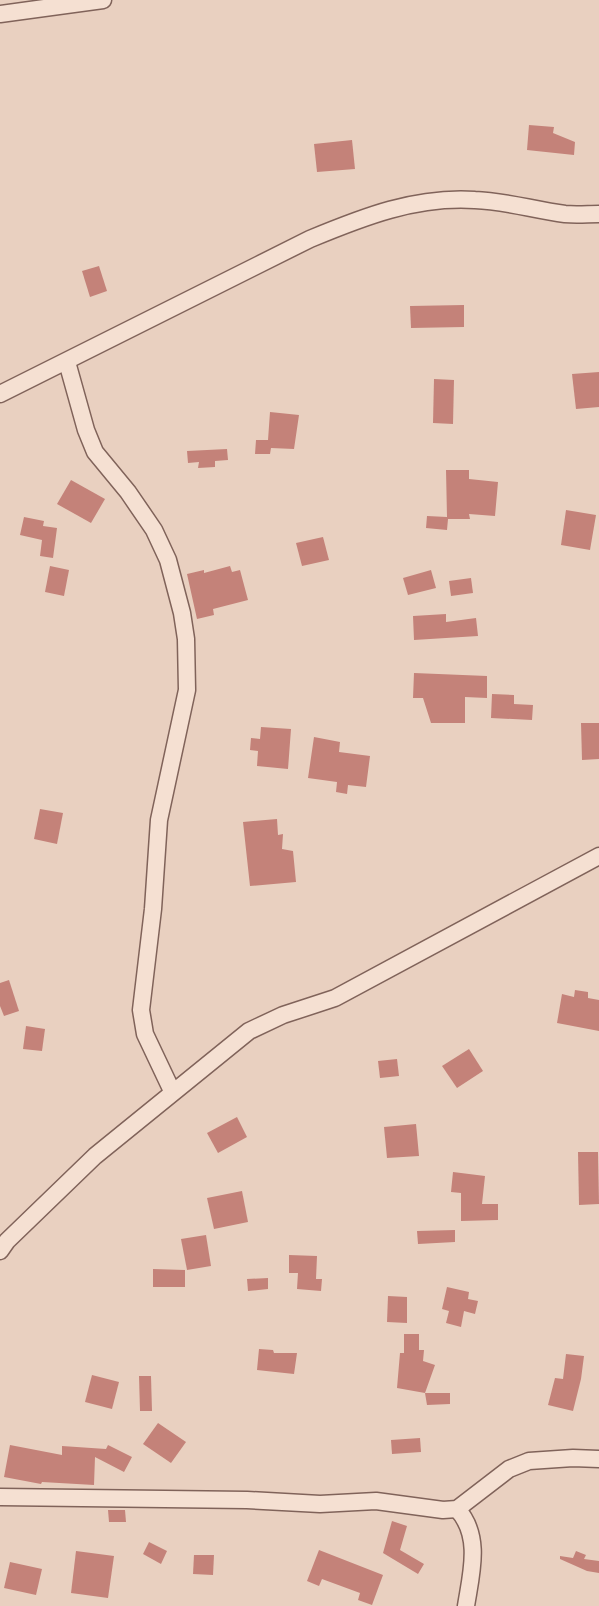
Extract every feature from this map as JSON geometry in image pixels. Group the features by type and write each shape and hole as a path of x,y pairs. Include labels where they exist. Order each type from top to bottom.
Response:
{"street":[{"path":"0,14 103,0"},
{"path":"0,394 310,239 359,218 398,206 434,201 473,199 565,214 599,214"},
{"path":"67,362 86,430 96,452 128,492 154,530 168,560 182,614 186,639 187,690 159,820 153,909 141,1010 145,1034 172,1091"},
{"path":"0,1251 95,1156 172,1091 248,1031 283,1015 335,998 599,856"},
{"path":"0,1497 247,1500 320,1504 376,1502 457,1510 509,1469 529,1461 572,1458 599,1459"},
{"path":"457,1510 466,1518 471,1530 473,1565 466,1606"}],"building":[{"path":"529,125 554,127 553,133 575,142 574,155 527,150"},
{"path":"352,140 355,169 317,172 314,144"},
{"path":"99,266 107,291 90,297 82,271"},
{"path":"464,305 464,327 411,328 410,306"},
{"path":"599,372 599,407 576,409 572,374"},
{"path":"434,379 454,380 453,424 433,423"},
{"path":"270,412 299,415 294,449 271,448 270,454 255,454 256,440 268,440"},
{"path":"227,449 228,460 215,461 215,467 198,468 199,462 188,463 187,451"},
{"path":"446,470 469,470 469,479 498,482 495,516 469,514 470,519 448,519 447,530 426,528 427,516 447,517"},
{"path":"71,480 105,499 91,523 57,504"},
{"path":"566,510 596,515 590,550 561,545"},
{"path":"24,517 44,521 43,526 57,528 53,558 40,556 42,540 20,535"},
{"path":"323,537 329,560 302,566 296,543"},
{"path":"50,566 69,570 64,596 45,592"},
{"path":"230,566 232,572 240,570 248,600 213,609 214,615 197,619 187,574 204,570 204,573"},
{"path":"431,570 436,588 408,595 403,578"},
{"path":"471,578 473,593 451,596 449,581"},
{"path":"446,614 446,622 476,618 478,636 414,640 413,616"},
{"path":"414,673 487,676 487,698 465,697 465,723 431,723 423,698 413,698"},
{"path":"492,694 514,695 514,704 533,705 532,720 491,718"},
{"path":"581,723 599,723 599,759 582,760"},
{"path":"261,727 291,729 288,769 257,766 258,751 250,750 251,738 260,739"},
{"path":"314,737 340,742 339,752 370,756 366,787 348,785 347,794 336,792 337,782 308,778"},
{"path":"40,809 63,813 57,844 34,839"},
{"path":"277,819 278,835 283,834 282,849 293,851 296,882 250,886 243,822"},
{"path":"9,980 19,1011 4,1016 0,1006 0,983"},
{"path":"575,990 588,992 588,998 599,1000 599,1031 557,1023 562,994 574,997"},
{"path":"26,1026 45,1029 42,1051 23,1049"},
{"path":"469,1049 483,1071 457,1088 442,1066"},
{"path":"397,1059 399,1076 380,1078 378,1061"},
{"path":"237,1117 247,1137 218,1153 207,1133"},
{"path":"416,1124 419,1156 387,1158 384,1127"},
{"path":"578,1152 598,1152 599,1204 579,1205"},
{"path":"453,1172 485,1176 482,1204 498,1204 498,1220 461,1221 461,1193 451,1192"},
{"path":"242,1191 248,1222 214,1229 207,1198"},
{"path":"455,1230 455,1242 418,1244 417,1231"},
{"path":"206,1235 211,1266 187,1270 181,1239"},
{"path":"289,1255 317,1256 316,1279 322,1279 321,1291 297,1289 298,1273 289,1273"},
{"path":"153,1269 185,1270 185,1287 153,1287"},
{"path":"268,1278 268,1289 248,1291 247,1279"},
{"path":"447,1287 469,1292 468,1299 478,1301 475,1314 464,1311 461,1327 446,1323 449,1311 442,1309"},
{"path":"388,1296 407,1297 407,1323 387,1322"},
{"path":"404,1334 419,1334 419,1350 424,1350 423,1361 435,1365 425,1393 397,1388 400,1353 404,1353"},
{"path":"259,1349 273,1350 274,1353 297,1353 294,1374 257,1370"},
{"path":"566,1354 584,1356 581,1379 573,1411 548,1405 555,1378 563,1379"},
{"path":"92,1375 119,1382 112,1409 85,1402"},
{"path":"139,1376 151,1376 152,1411 140,1411"},
{"path":"425,1393 450,1393 450,1404 427,1405"},
{"path":"158,1423 186,1442 171,1463 143,1444"},
{"path":"420,1438 421,1452 392,1454 391,1440"},
{"path":"10,1445 62,1455 62,1446 106,1449 108,1445 132,1457 124,1472 95,1457 94,1485 42,1482 41,1484 4,1477"},
{"path":"108,1510 125,1510 126,1522 109,1522"},
{"path":"392,1521 407,1526 400,1550 424,1564 418,1574 383,1553"},
{"path":"149,1542 167,1551 161,1564 143,1554"},
{"path":"319,1550 383,1575 372,1605 358,1600 360,1593 322,1579 319,1586 307,1581"},
{"path":"76,1551 114,1556 108,1598 71,1593"},
{"path":"576,1551 586,1555 584,1559 599,1561 599,1573 587,1571 560,1559 560,1556 573,1558"},
{"path":"194,1555 214,1555 213,1575 193,1574"},
{"path":"10,1562 42,1569 36,1595 4,1588"}]}
